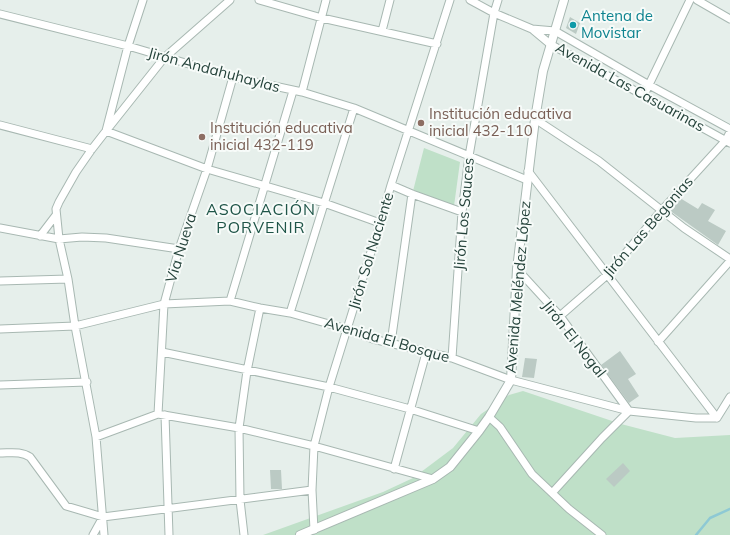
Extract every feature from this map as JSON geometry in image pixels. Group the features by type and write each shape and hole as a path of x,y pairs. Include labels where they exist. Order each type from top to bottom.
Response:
{"street":[{"path":"106,131 128,46 143,0"},
{"path":"104,535 96,437 87,382 75,326 68,279 59,239 56,215 59,202 92,149 164,58 230,0"},
{"path":"259,0 322,18 437,44"},
{"path":"302,92 326,0"},
{"path":"382,31 390,0"},
{"name":"Jirón Sol Naciente","path":"314,530 312,490 314,446 329,387 450,0"},
{"name":"Avenida Las Casuarinas","path":"470,0 494,13 532,29 550,44 728,142"},
{"name":"Jirón Los Sauces","path":"452,358 462,212 469,156 494,13 498,0"},
{"name":"Avenida Meléndez López","path":"300,535 433,479 450,467 480,431 511,380 517,269 535,119 543,71 564,0"},
{"path":"644,95 690,0"},
{"path":"697,0 730,19"},
{"name":"Jirón Andahuhaylas","path":"0,14 128,46 164,58 233,77 302,92 354,108 527,180"},
{"name":"Avenida Las Casuarinas","path":"532,29 555,31 730,129"},
{"name":"Via Nueva","path":"169,535 161,414 164,304 179,249 207,170 233,77"},
{"path":"230,301 293,91"},
{"path":"290,313 354,108"},
{"path":"535,119 599,161 661,211 730,260 658,342"},
{"path":"0,125 92,149"},
{"path":"106,131 207,170 265,185 380,222"},
{"name":"Jirón Las Begonias","path":"560,316 607,275 661,211 728,142 730,132"},
{"path":"528,172 717,418 730,397"},
{"path":"391,185 462,212"},
{"path":"391,343 412,194"},
{"path":"40,236 56,215"},
{"path":"0,228 59,239 82,237 106,238 179,249"},
{"name":"Jirón El Nogal","path":"517,269 560,316 629,411"},
{"path":"0,280 68,279"},
{"name":"Avenida El Bosque","path":"0,329 75,326 164,304 230,301 290,313 346,329 373,339 426,353 452,358 511,380 629,411 696,418 717,418"},
{"path":"244,535 240,500 239,428 247,371 260,308"},
{"path":"162,352 329,387 410,409 480,431"},
{"path":"394,468 426,353"},
{"path":"0,385 87,382"},
{"path":"552,493 602,438 629,411"},
{"path":"96,437 161,414 239,428 314,446 433,479"},
{"path":"489,417 500,427 532,474 569,509 602,535"},
{"path":"0,453 21,452 26,454 30,457 66,506 103,517 312,490"},
{"path":"94,535 103,517"}],"green space":[{"path":"424,148 460,162 454,206 413,191"},
{"path":"523,391 621,424 675,438 730,435 730,535 263,535 383,492 413,478 453,448 481,414 509,395"}],"building":[{"name":"Antena de Movistar","path":"570,17 580,23 576,34 566,28"},
{"path":"680,198 698,209 702,203 715,210 708,221 726,231 718,245 669,210"},
{"path":"620,351 636,374 628,379 639,396 629,403 601,365"},
{"path":"525,358 537,359 534,378 522,377"},
{"path":"623,463 630,471 614,487 606,479"},
{"path":"270,470 281,470 282,489 271,489"}],"waterway":[{"path":"696,535 710,518 730,509"}],"place":[{"name":"Antena de Movistar","path":"573,25"},
{"name":"Institución educativa inicial 432-110","path":"421,123"},
{"name":"Institución educativa inicial 432-119","path":"202,137"}],"district":[{"name":"ASOCIACIÓN PORVENIR","path":"261,218"}]}
